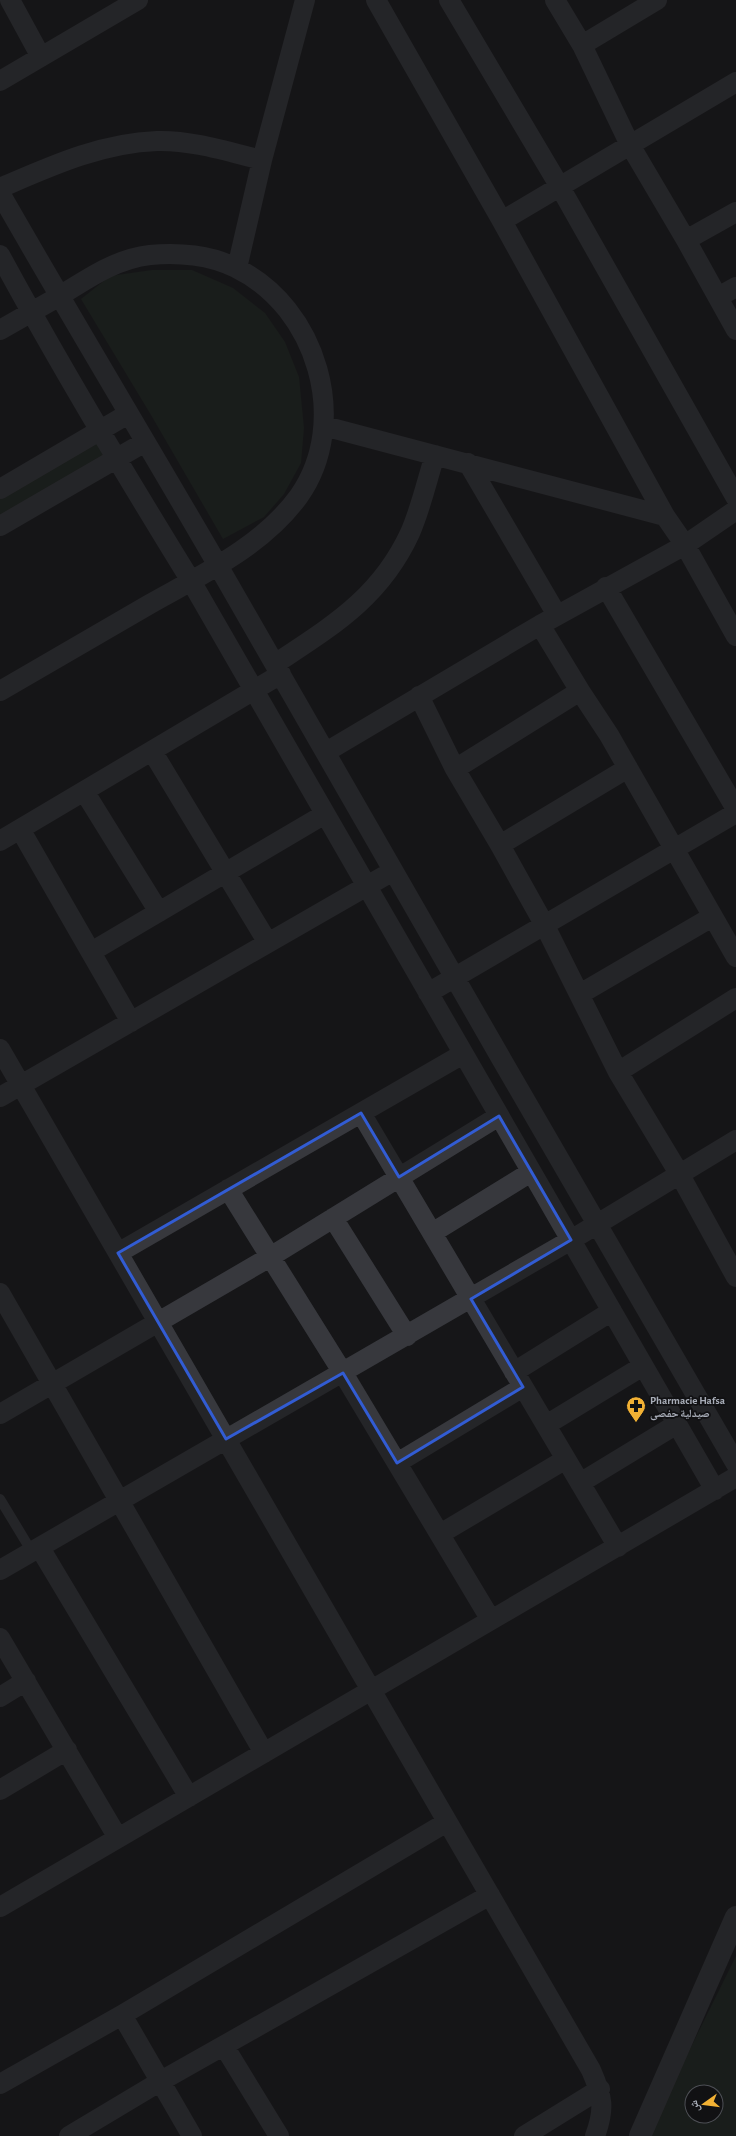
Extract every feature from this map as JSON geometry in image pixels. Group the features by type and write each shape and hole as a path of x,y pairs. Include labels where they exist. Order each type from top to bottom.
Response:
{"street":[{"path":"10,0 41,57"},
{"path":"0,81 41,57 115,6 138,0"},
{"path":"237,268 262,160 305,0"},
{"path":"376,0 502,221 665,516 731,614 736,636"},
{"path":"449,0 560,187 736,498"},
{"path":"555,0 582,46 630,145 686,240 736,330"},
{"path":"582,46 657,0"},
{"path":"502,221 736,82"},
{"path":"0,188 89,152 136,143 158,141 180,143 212,148 262,160"},
{"path":"0,193 128,414 218,564 596,1225 736,1464"},
{"path":"686,240 736,212"},
{"path":"0,255 99,431 191,581 715,1490"},
{"path":"0,330 108,267 127,260 149,255 194,256 215,260 237,268 260,283 278,299 305,337 315,358 321,379 324,426 311,474 300,494 286,513 250,545 191,581 0,691"},
{"path":"718,297 736,288"},
{"path":"0,489 128,414"},
{"path":"324,426 435,454 665,516"},
{"path":"0,526 145,442"},
{"path":"0,841 254,690 278,669 350,613 368,596 384,575 410,532 435,454"},
{"path":"468,463 557,615"},
{"path":"326,752 557,615 685,545 736,510"},
{"path":"606,587 736,809"},
{"path":"540,625 580,691 610,735 712,918 736,957"},
{"path":"455,769 580,691"},
{"path":"419,696 455,769 544,924 618,1072 680,1175 729,1248 736,1277"},
{"path":"152,751 268,943"},
{"path":"500,845 628,768"},
{"path":"84,791 159,912"},
{"path":"428,993 736,813"},
{"path":"91,952 325,814"},
{"path":"20,829 131,1022"},
{"path":"0,1097 393,870"},
{"path":"580,994 712,918"},
{"path":"618,1072 736,998"},
{"path":"0,1049 490,1895 600,2089 602,2112 595,2136"},
{"path":"118,1253 464,1054"},
{"path":"360,1113 618,1547"},
{"path":"0,1414 270,1257 499,1116"},
{"path":"0,1570 121,1502 226,1439 344,1373 471,1299 680,1175 736,1140"},
{"path":"432,1233 531,1172"},
{"path":"228,1189 344,1373 491,1620"},
{"path":"333,1218 407,1336"},
{"path":"2,1302 121,1502 264,1753"},
{"path":"397,1463 519,1379 612,1311"},
{"path":"546,1425 643,1366"},
{"path":"580,1483 677,1424"},
{"path":"440,1534 566,1459"},
{"path":"0,1907 736,1477"},
{"path":"36,1550 189,1797"},
{"path":"0,1638 118,1838"},
{"path":"0,1697 26,1681"},
{"path":"0,1790 67,1750"},
{"path":"0,2084 122,2015 447,1822"},
{"path":"69,2136 161,2081 490,1895"},
{"path":"640,2136 736,1918"},
{"path":"122,2015 192,2136"},
{"path":"224,2046 279,2136"},
{"path":"524,2136 600,2089"}],"lane":[{"path":"0,1499 36,1550"}],"highlighted area":[{"path":"361,1113 399,1177 499,1116 571,1240 471,1299 523,1387 397,1463 343,1373 226,1439 118,1253"}],"shaded area":[{"path":"152,270 192,270 233,288 265,313 285,342 299,377 304,428 301,463 284,494 264,517 223,539 81,299 110,276"},
{"path":"105,435 115,451 0,518 0,497"},
{"path":"736,1956 736,2136 647,2136"}],"place":[{"name":"Pharmacie Hafsa صيدلية حفصى","path":"636,1423"}]}
